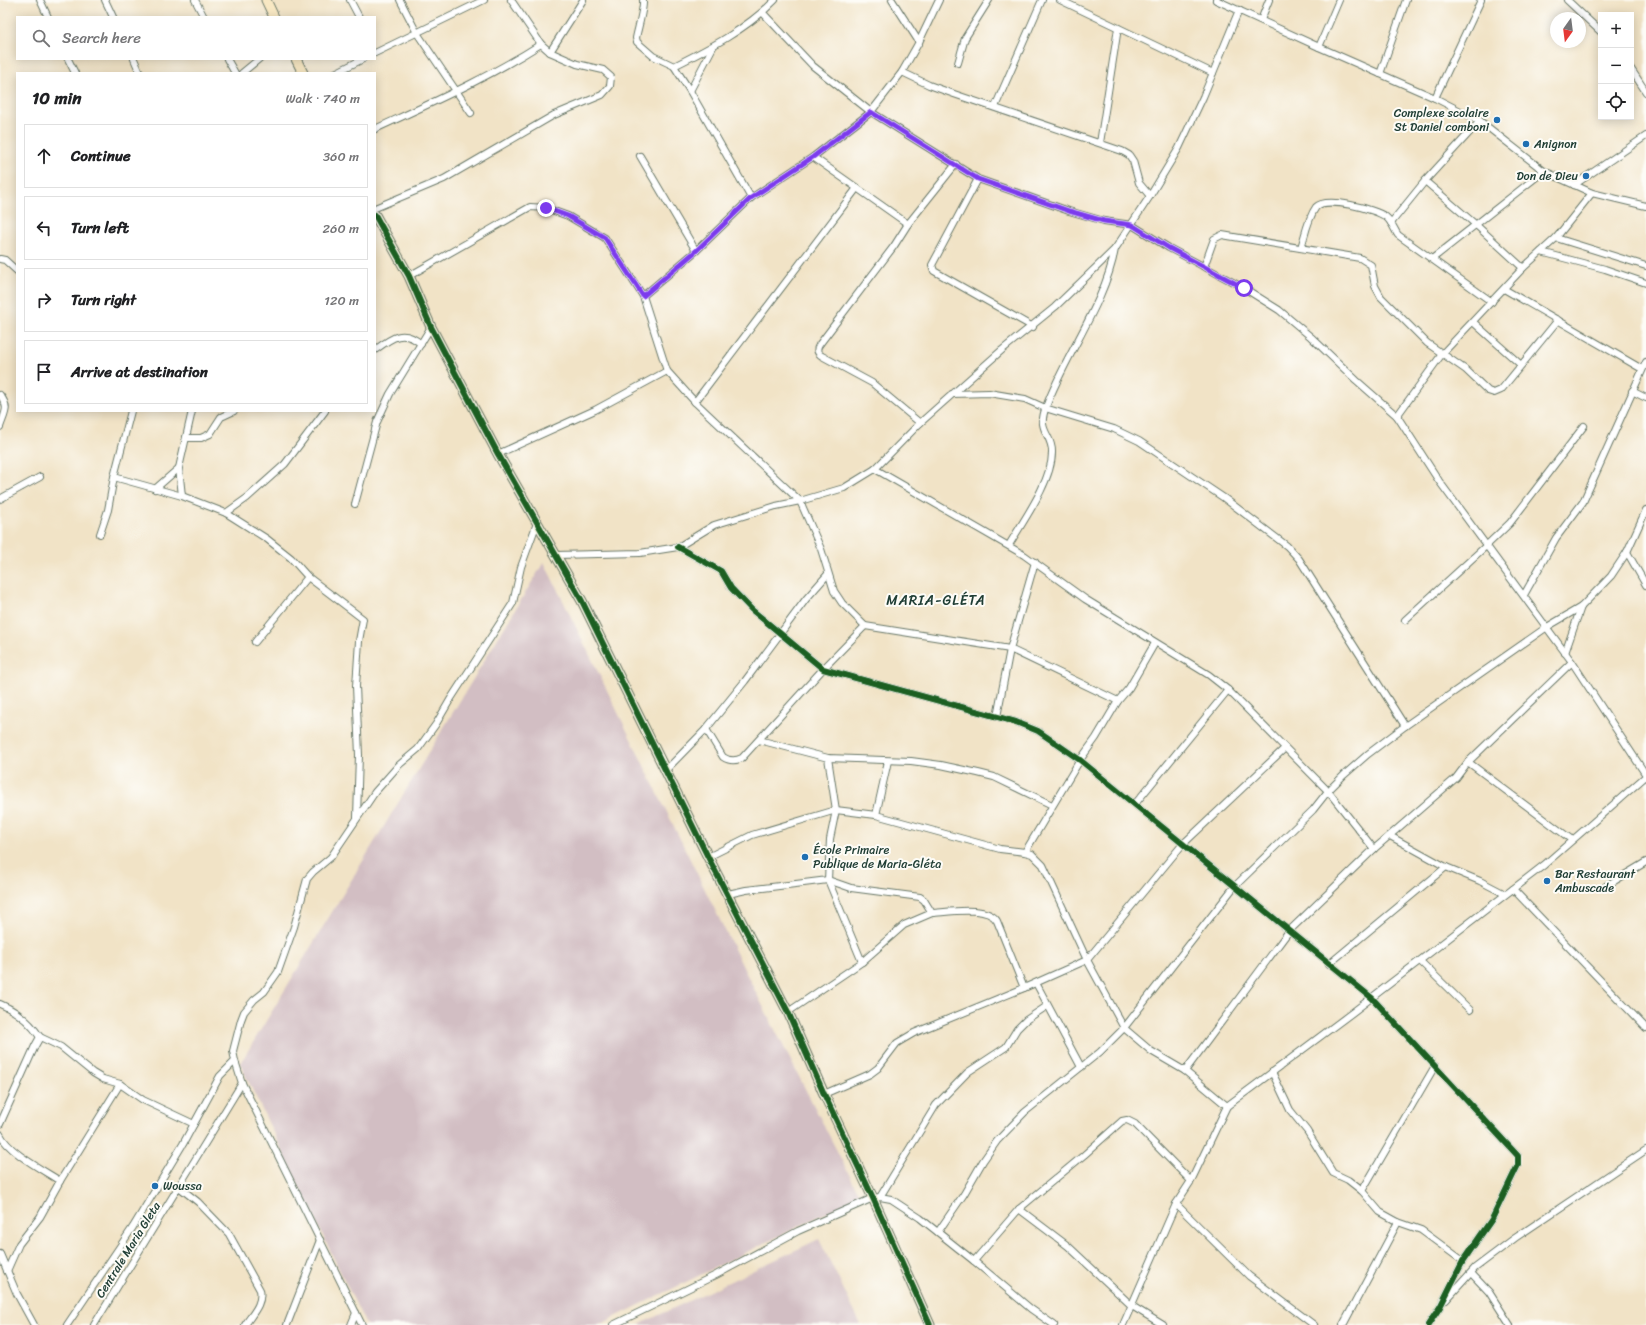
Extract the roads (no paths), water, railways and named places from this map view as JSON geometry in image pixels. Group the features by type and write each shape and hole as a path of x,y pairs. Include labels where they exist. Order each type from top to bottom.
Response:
{"street":[{"path":"40,0 48,16"},
{"path":"105,0 113,16"},
{"path":"195,0 203,16"},
{"path":"266,0 274,16"},
{"path":"350,0 358,16"},
{"path":"400,0 418,33 471,113"},
{"path":"377,52 484,0"},
{"path":"376,208 444,179 554,115 602,95 610,86 611,78 603,70 577,64 550,52 541,44 511,0"},
{"path":"550,52 583,0"},
{"path":"643,0 644,5 636,38 637,42 653,56 674,66 690,90 751,198"},
{"path":"674,66 713,46 762,13 775,0"},
{"path":"892,0 919,42"},
{"path":"643,296 696,251 751,198 813,157 871,112 902,72 919,42 939,0"},
{"path":"958,63 965,38 989,0"},
{"path":"995,107 1042,0"},
{"path":"1060,0 1212,73"},
{"path":"1216,0 1435,98 1480,121 1544,171 1592,193 1646,206"},
{"path":"1260,20 1269,0"},
{"path":"1319,47 1339,0"},
{"path":"1380,74 1406,0"},
{"path":"1435,98 1480,0"},
{"path":"1567,0 1598,29"},
{"path":"556,555 640,552 678,547 714,525 776,506 800,501 844,488 875,469 920,423 1002,350 1033,327 1074,290 1115,249 1132,225 1179,148 1239,10"},
{"path":"762,13 813,66 871,112 978,179 1069,211 1104,221 1132,225 1169,248 1244,288 1279,310 1311,337 1356,380 1397,416 1439,481 1572,662 1646,776 1513,889 1372,998 1227,1106 1191,1181 1176,1204 1123,1325"},
{"path":"1100,143 1118,28"},
{"path":"376,129 456,91 515,60 541,44"},
{"path":"690,90 713,46"},
{"path":"68,60 74,72"},
{"path":"134,60 140,72"},
{"path":"228,60 234,72"},
{"path":"243,72 257,60"},
{"path":"296,60 302,72"},
{"path":"337,72 361,60"},
{"path":"902,72 929,85 1122,151 1129,155 1133,162 1139,183 1150,196"},
{"path":"1634,74 1646,92"},
{"path":"1391,223 1425,181 1480,121"},
{"path":"1574,185 1646,136"},
{"path":"640,156 696,251"},
{"path":"813,157 908,224"},
{"path":"920,423 872,383 822,356 817,350 819,345 894,246 908,224 956,164"},
{"path":"1432,259 1544,171"},
{"path":"978,179 932,265 932,269 1033,327"},
{"path":"1425,181 1523,268"},
{"path":"695,402 857,188"},
{"path":"1397,416 1442,354 1523,268 1556,238 1592,193"},
{"path":"1301,248 1311,217 1316,207 1322,203 1336,203 1358,207 1386,217 1398,235 1492,302"},
{"path":"409,276 530,207 538,206 568,216 605,238 643,296 667,371 695,402 800,501 821,549 834,591 842,603 865,626 1010,649 1118,701"},
{"path":"376,217 409,276 432,327 498,454 582,601 708,857 788,1012 824,1094 876,1197 930,1325"},
{"path":"1204,267 1214,239 1217,236 1222,235 1360,258 1371,265 1375,286 1381,297 1411,328 1442,354 1466,370 1488,391 1494,393 1501,390 1558,320"},
{"path":"1556,238 1646,266"},
{"path":"1009,546 1042,488 1050,463 1052,447 1042,427 1045,408 1090,317 1109,270 1115,249"},
{"path":"1541,252 1605,269 1646,283"},
{"path":"0,259 5,260 16,270"},
{"path":"1504,289 1642,369"},
{"path":"1473,322 1521,365"},
{"path":"355,504 377,422 390,394 432,327"},
{"path":"376,349 399,336 415,338 421,344"},
{"path":"1524,595 1556,538 1583,502 1646,362"},
{"path":"498,454 595,410 667,371"},
{"path":"1632,391 1646,398"},
{"path":"952,394 989,393 1006,395 1024,399 1045,408 1114,429 1139,441 1224,498 1287,546 1299,559 1405,726"},
{"path":"0,395 6,403 6,409 0,427"},
{"path":"100,534 108,510 114,478 131,412"},
{"path":"182,496 179,468 192,412"},
{"path":"186,438 201,438 210,434 221,417 232,412"},
{"path":"226,513 247,498 286,464 324,412"},
{"path":"1405,620 1510,523 1584,426"},
{"path":"155,489 179,468"},
{"path":"875,469 1035,562 1085,599 1209,675 1228,690 1328,791 1374,848"},
{"path":"0,499 40,477"},
{"path":"114,478 182,496 226,513 267,539 290,558 308,577 362,619 356,686 359,756 357,817"},
{"path":"938,1232 997,1141 1025,1112 1081,1067 1124,1028 1234,887 1313,810 1328,791 1368,754 1405,726 1547,627 1581,607 1611,576 1627,552 1646,510"},
{"path":"362,1325 242,1083 233,1051 235,1041 244,1012 254,1000 264,992 280,968 299,911 307,879 331,857 378,787 399,765 418,749 436,724 490,636 513,603 521,567 537,523"},
{"path":"678,547 721,571 731,588 752,610 779,634 823,669 997,717 1038,731 1080,760 1135,804 1182,845 1372,998 1518,1156 1518,1165 1492,1219 1463,1261 1440,1307 1428,1325"},
{"path":"1627,552 1646,584"},
{"path":"997,717 1010,649 1035,562"},
{"path":"665,771 706,729 745,681 806,599 828,574"},
{"path":"255,642 308,577"},
{"path":"1565,653 1581,607"},
{"path":"706,729 720,753 727,760 738,760 742,758 823,669 865,626"},
{"path":"1025,852 1052,805 1080,760 1096,738 1118,701 1132,683 1155,643"},
{"path":"1185,1071 1289,931 1374,848 1390,836 1456,778 1468,762 1572,662"},
{"path":"1135,804 1228,690"},
{"path":"759,740 828,758 924,763 978,773 994,777 1052,805"},
{"path":"824,1094 870,1074 878,1068 897,1044 905,1038 1087,960 1182,845 1285,748"},
{"path":"828,758 836,810 830,839 828,880 862,962"},
{"path":"876,815 888,761"},
{"path":"1468,762 1572,840"},
{"path":"708,857 752,835 836,810 876,815 1000,849 1032,854 1043,866 1087,960 1124,1028 1151,1051 1185,1071 1227,1106"},
{"path":"1390,836 1446,867 1480,881 1505,894"},
{"path":"1606,886 1646,862"},
{"path":"1330,964 1446,867"},
{"path":"728,894 746,890 828,880 852,888 920,896 932,913"},
{"path":"1513,889 1646,1028"},
{"path":"788,1012 862,962 904,925 932,913 978,911 994,916 1024,988"},
{"path":"1420,960 1470,1010"},
{"path":"1036,983 1081,1067"},
{"path":"0,1004 25,1019 33,1026 40,1037 61,1048 93,1073 103,1079 120,1084 143,1100 194,1124"},
{"path":"613,1325 722,1272 798,1231 876,1197 936,1105 968,1072 1006,1047 1017,1029 1026,1020 1048,1006"},
{"path":"0,1124 40,1037"},
{"path":"67,1325 133,1227 194,1124 220,1076 235,1061"},
{"path":"1362,1191 1435,1066"},
{"path":"1272,1072 1290,1110 1307,1131 1333,1173 1348,1180 1362,1191 1380,1212 1398,1222 1421,1230 1463,1261"},
{"name":"Centrale Maria Gleta","path":"94,1325 242,1083"},
{"path":"7,1271 19,1244 40,1217 60,1181 120,1084"},
{"path":"974,1260 1019,1209 1122,1121 1127,1120 1135,1124 1191,1181"},
{"path":"0,1134 2,1139 14,1150 60,1181"},
{"path":"1440,1307 1471,1273 1531,1227 1646,1150"},
{"path":"179,1187 198,1202 229,1234 260,1290 261,1296 259,1304 245,1325"},
{"path":"876,1197 891,1200 901,1205 974,1260 1031,1309 1054,1325"},
{"path":"1176,1204 1249,1276 1314,1325"},
{"path":"1019,1209 1068,1246 1132,1306 1163,1325"},
{"path":"1342,1325 1398,1222"},
{"path":"287,1325 320,1240"},
{"path":"0,1254 34,1325"},
{"path":"1471,1273 1489,1292 1510,1325"},
{"path":"351,1325 356,1313"}],"place":[{"name":"Complexe scolaire St Daniel comboni","path":"1497,120"},
{"name":"Anignon","path":"1526,144"},
{"name":"Don de Dieu","path":"1586,176"},
{"name":"École Primaire Publique de Maria-Gléta","path":"805,857"},
{"name":"Bar Restaurant Ambuscade","path":"1547,881"},
{"name":"Woussa","path":"155,1186"}],"district":[{"name":"MARIA-GLÉTA","path":"936,600"}]}
